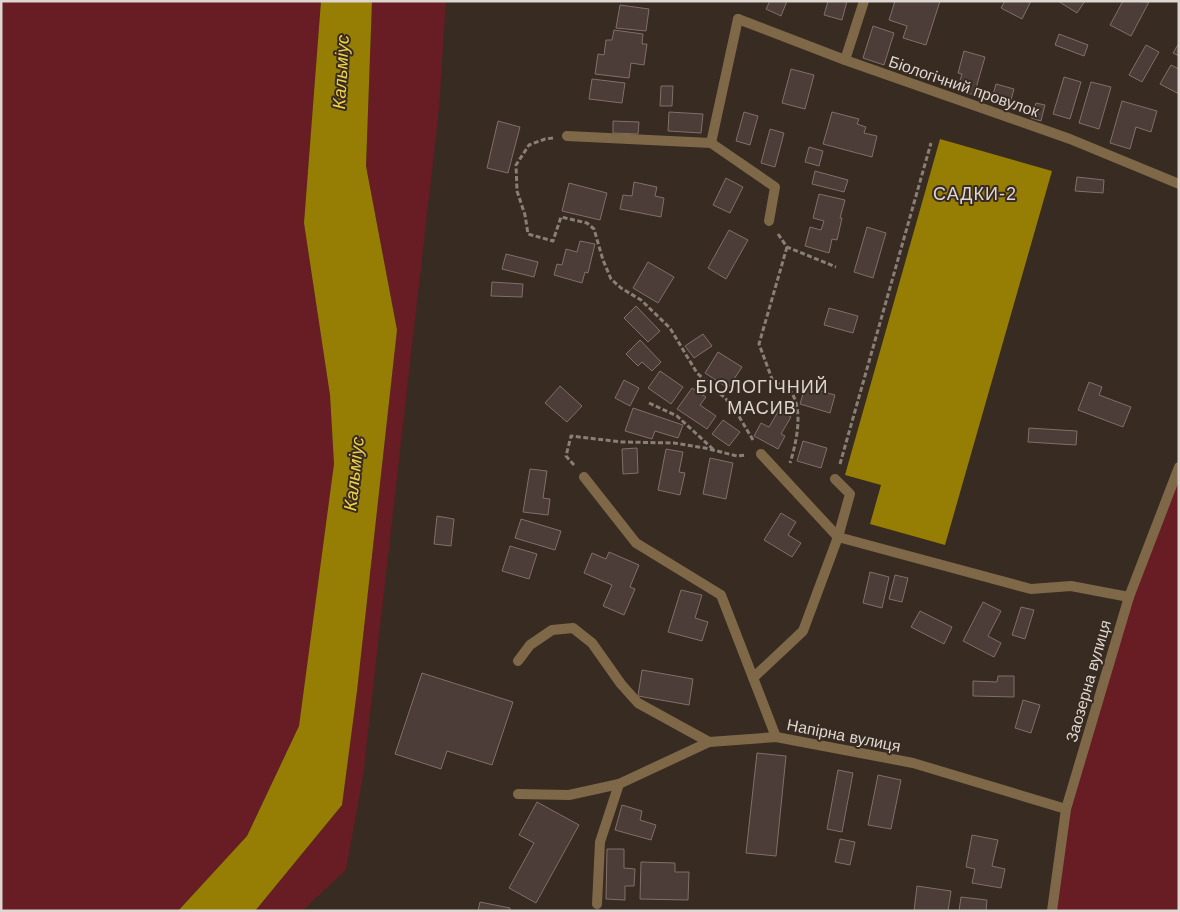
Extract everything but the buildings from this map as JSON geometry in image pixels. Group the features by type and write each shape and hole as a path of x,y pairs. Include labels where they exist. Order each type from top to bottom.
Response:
{"street":[{"path":"845,60 864,1"},
{"name":"Біологічний провулок","path":"711,144 738,19 845,60 1070,139 1179,184"},
{"path":"567,136 711,144 775,187 769,221"},
{"path":"761,454 838,537 1031,590 1070,586 1128,598"},
{"name":"Заозерна вулиця","path":"1052,911 1066,810 1128,598 1179,467"},
{"path":"584,477 636,543 721,595 776,737"},
{"path":"753,678 803,631 838,537 850,494 836,479"},
{"path":"518,661 530,645 552,630 573,628 592,643 621,684 638,703 709,742"},
{"name":"Напірна вулиця","path":"518,794 569,795 619,784 709,742 776,737 913,763 1066,810"},
{"path":"597,904 600,842 619,784"}],"path":[{"path":"567,136 545,139 529,145 516,165 517,191 525,215 528,234 553,241 561,217 587,223 594,229 611,279 621,288 641,300 670,328 697,373 734,408 761,454 737,456 674,443 622,442 572,436 566,456 584,477"},
{"path":"836,479 931,143"},
{"path":"785,480 796,444 798,414 790,390 772,379 759,344 786,247 836,267"},
{"path":"649,404 677,416 715,450"}],"shaded area":[{"path":"1,1 321,1 304,223 330,395 334,464 299,726 247,836 178,911 1,911"},
{"path":"372,1 446,1 439,109 363,776 346,870 302,911 255,911 342,805 357,691 397,330 366,166"},
{"path":"1179,467 1179,911 1052,911 1066,809 1129,598"}],"water":[{"name":"Кальміус","path":"321,1 372,1 366,166 397,330 357,691 342,805 255,911 178,911 247,836 299,726 334,464 330,395 304,223"},
{"path":"940,139 1052,171 945,545 870,524 881,485 845,475"}],"district":[{"name":"САДКИ-2","path":"975,194"},
{"name":"БІОЛОГІЧНИЙ МАСИВ","path":"762,397"}]}
